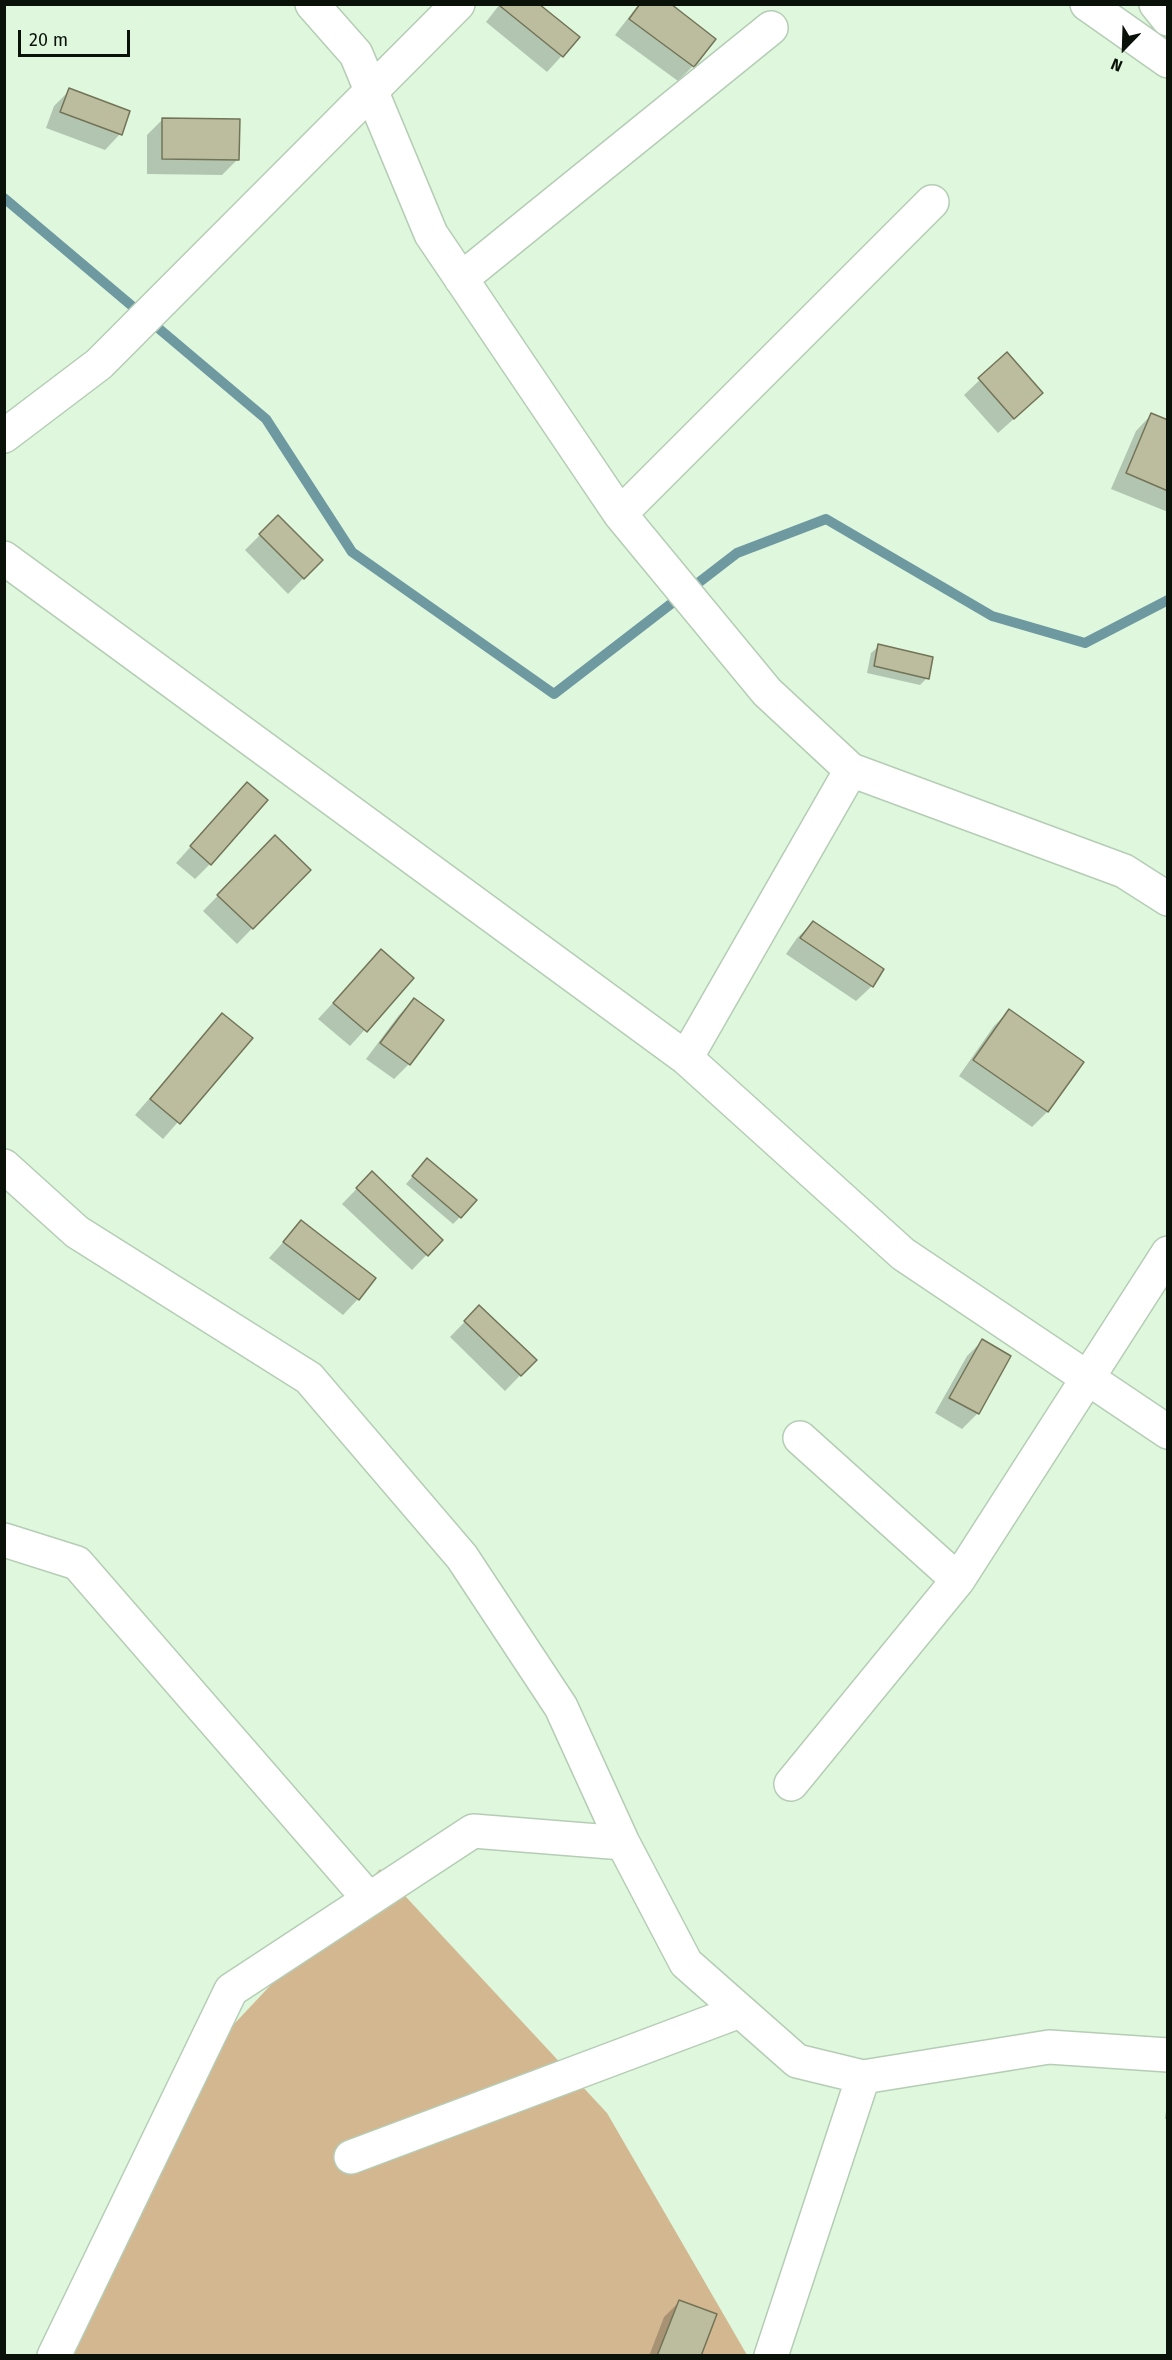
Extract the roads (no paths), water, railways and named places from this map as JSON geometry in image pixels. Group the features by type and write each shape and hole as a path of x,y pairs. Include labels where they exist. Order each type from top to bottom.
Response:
{"street":[{"path":"312,4 356,54 431,234 460,279 620,514 767,692 851,770 1124,871 1167,899"},
{"path":"4,436 99,364 458,4"},
{"path":"1087,4 1167,61"},
{"path":"1156,4 1167,19"},
{"path":"460,279 771,28"},
{"path":"620,514 932,202"},
{"path":"4,558 686,1058 903,1254 1167,1432"},
{"path":"686,1058 851,770"},
{"path":"4,1166 77,1232 309,1378 462,1557 561,1707 622,1843 686,1963 797,2061 863,2077 1049,2047 1167,2055"},
{"path":"791,1784 958,1581 1167,1253"},
{"path":"800,1438 958,1581"},
{"path":"4,1539 77,1563 369,1899"},
{"path":"54,2355 231,1990 473,1831 622,1843"},
{"path":"351,2157 740,2011"},
{"path":"771,2355 863,2077"}],"waterway":[{"path":"4,198 266,419 352,552 554,694 737,553 826,519 992,616 1085,643 1168,600"}]}
